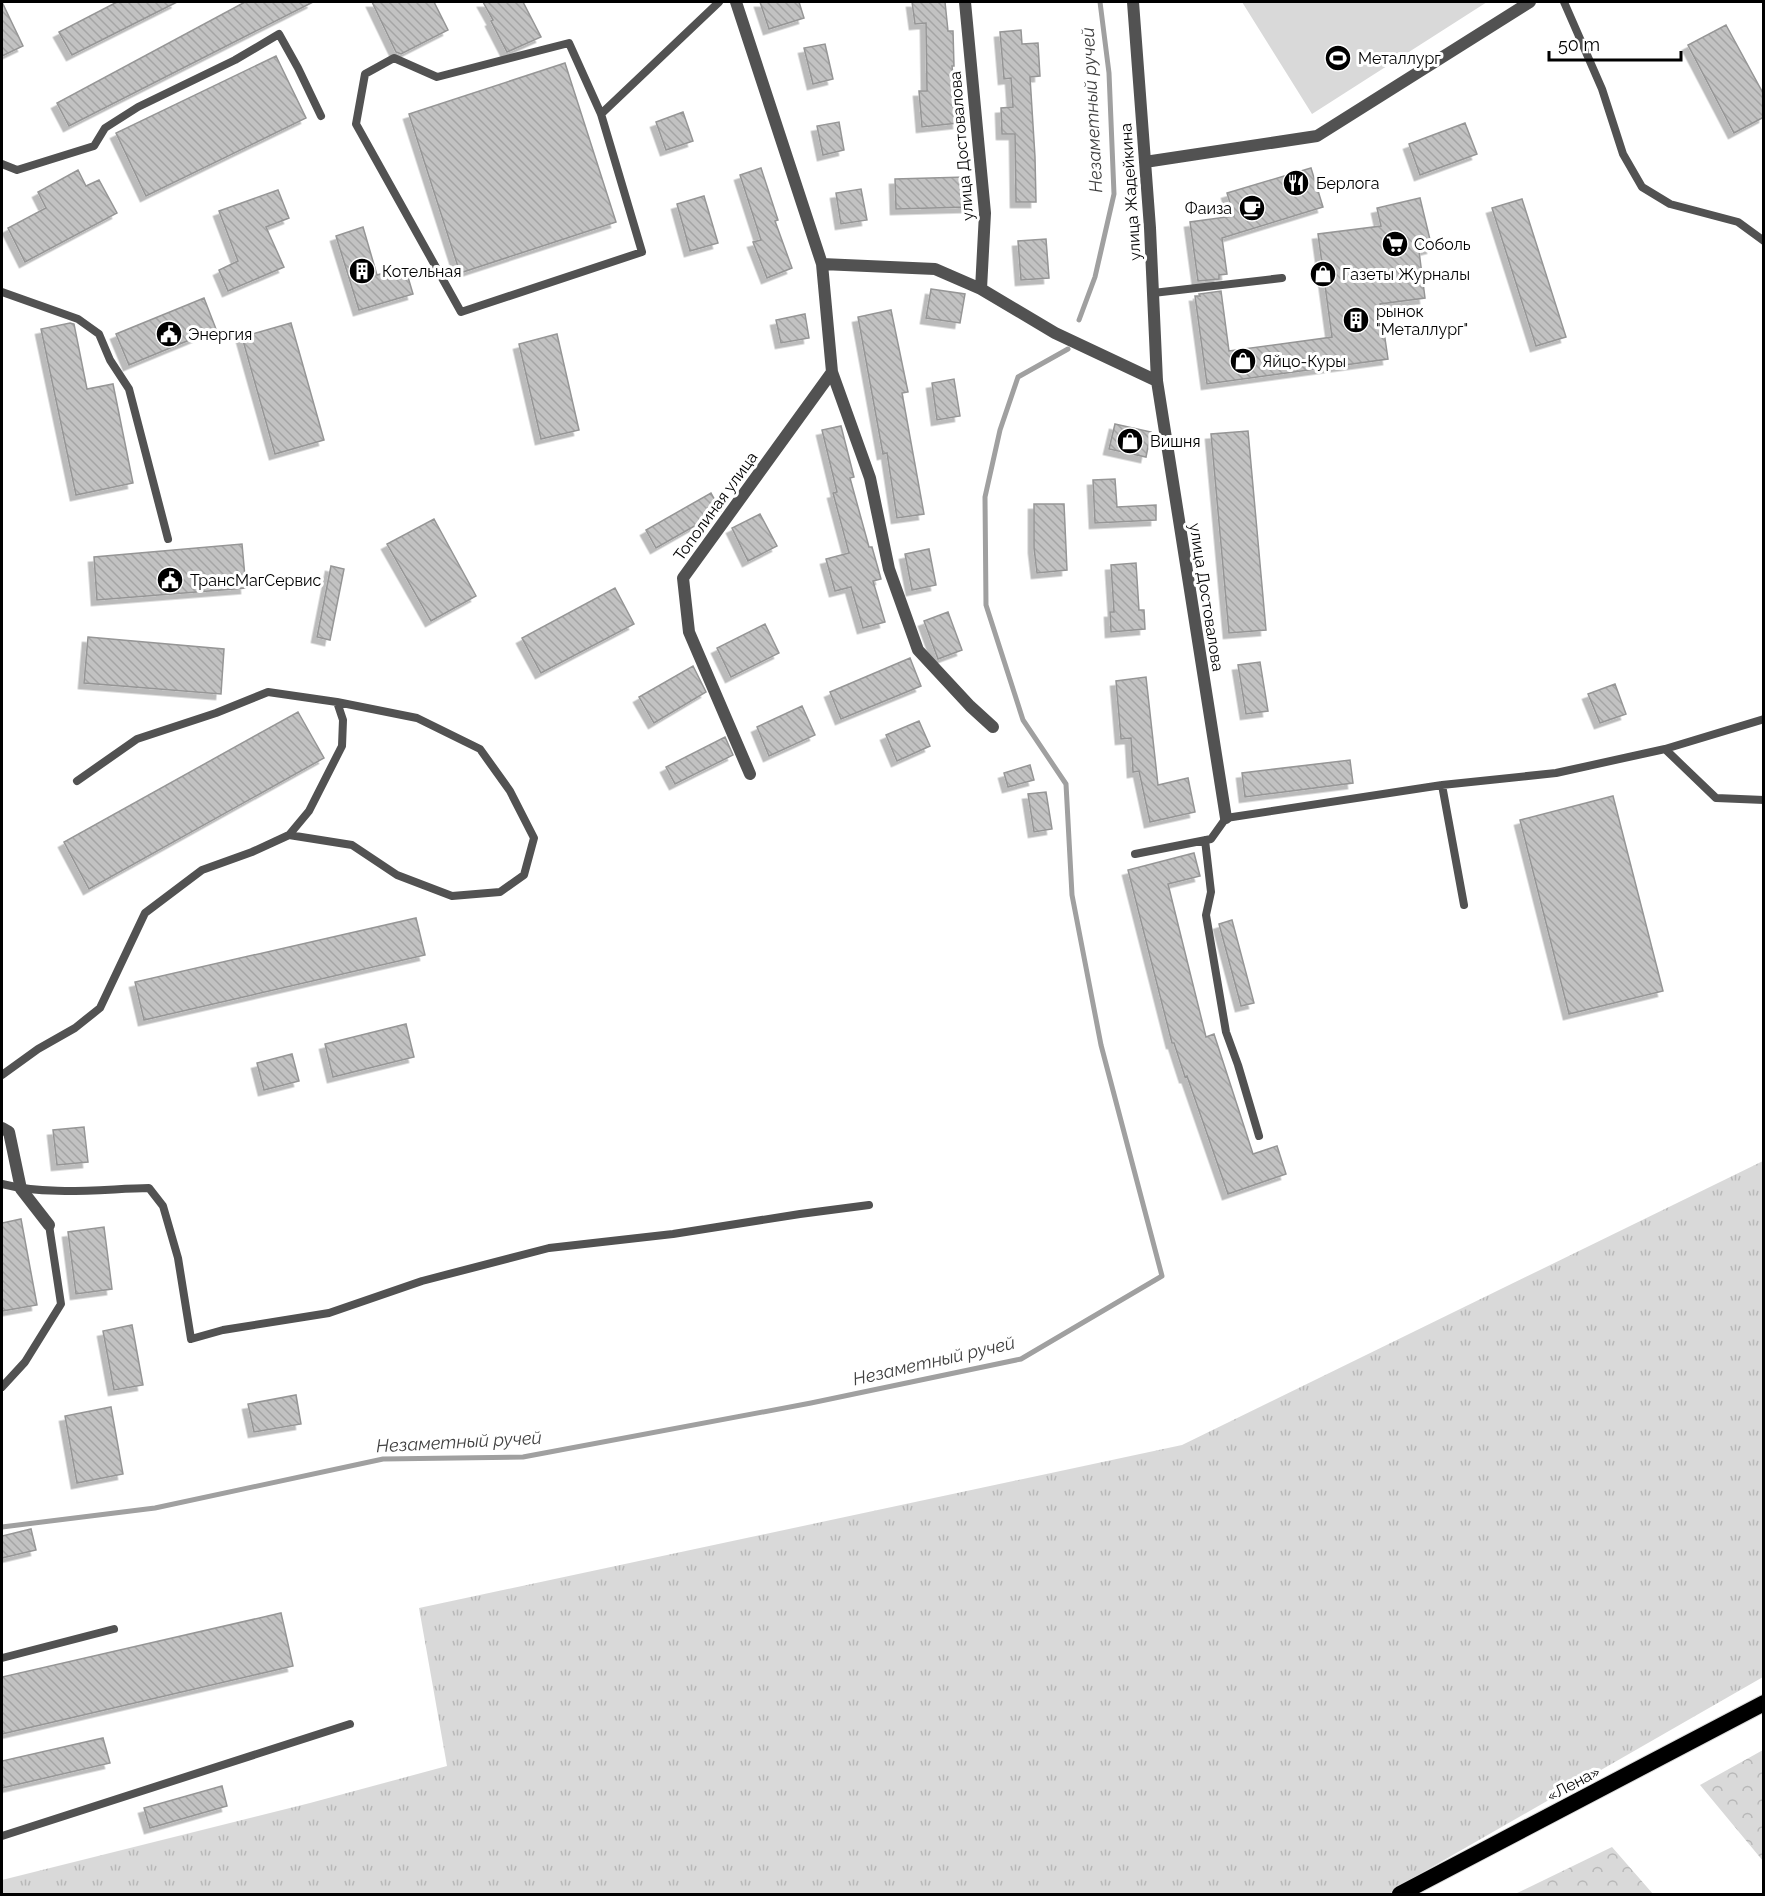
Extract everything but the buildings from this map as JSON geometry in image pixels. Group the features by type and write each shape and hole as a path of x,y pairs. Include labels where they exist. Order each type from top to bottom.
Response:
{"highway":[{"name":"«Лена»","path":"1400,1894 1764,1703"}],"street":[{"path":"736,2 822,264 832,372 870,478 889,569 918,650 970,706 993,727"},
{"name":"улица Достовалова","path":"965,2 985,213 981,289"},
{"name":"улица Жадейкина","path":"1133,2 1145,162 1157,381"},
{"path":"1145,162 1317,136 1530,2"},
{"path":"822,264 935,269 981,289 1055,333 1157,381"},
{"name":"Тополиная улица","path":"750,774 689,632 683,578 832,372"},
{"name":"улица Достовалова","path":"1157,381 1226,818"},
{"path":"2,1128 9,1132 21,1189 49,1225"}],"lane":[{"path":"601,114 719,2"},
{"path":"1564,2 1602,89 1623,154 1642,187 1671,204 1738,222 1764,241"},
{"path":"2,164 17,170 94,146 105,128 138,107 235,60 279,34 321,116"},
{"path":"569,44 601,114 642,252 461,312 356,124 365,74 394,58 437,77 569,44"},
{"path":"1153,293 1282,278"},
{"path":"2,292 78,319 99,333 110,360 129,389 168,539"},
{"path":"77,781 137,739 216,713 268,692 337,702 417,718 480,749 510,791 534,838 524,874 500,892 452,896 398,875 352,845 289,835"},
{"path":"2,1074 38,1049 75,1028 100,1008 145,913 202,870 252,852 289,835 309,810 342,746 344,720 337,702"},
{"path":"1135,854 1211,839 1226,818 1442,785 1556,773 1665,749 1764,719"},
{"path":"1665,749 1716,798 1764,800"},
{"path":"1442,785 1464,905"},
{"path":"1205,840 1211,892 1206,915 1226,1032 1259,1136"},
{"path":"2,1184 21,1189 149,1188 163,1206 178,1258 190,1339 223,1330 329,1313 423,1281 549,1248 673,1234 869,1205"},
{"path":"2,1387 26,1362 61,1304 49,1225"},
{"path":"2,1658 114,1629"},
{"path":"2,1836 350,1724"}],"green space":[{"name":"Металлург","path":"1242,2 1487,2 1312,114"},
{"path":"1763,1161 1763,1677 1418,1875 1419,1894 2,1894 2,1880 310,1803 447,1766 419,1608 1182,1445"},
{"path":"1763,1750 1763,1861 1700,1785"},
{"path":"1612,1847 1653,1894 1515,1894"}],"waterway":[{"name":"Незаметный ручей","path":"1079,320 1095,277 1114,194 1109,73 1100,2"},
{"name":"Незаметный ручей","path":"2,1527 155,1508 383,1459 523,1457 811,1403 1021,1359 1162,1276 1101,1045 1072,895 1066,784 1023,720 986,605 985,497 1000,430 1018,377 1068,349"}],"place":[{"name":"Металлург","path":"1338,58"},
{"name":"Берлога","path":"1296,183"},
{"name":"Фаиза","path":"1252,208"},
{"name":"Соболь","path":"1395,244"},
{"name":"Котельная","path":"362,271"},
{"name":"Газеты Журналы","path":"1323,274"},
{"name":"рынок \"Металлург\"","path":"1356,320"},
{"name":"Энергия","path":"169,334"},
{"name":"Яйцо-Куры","path":"1243,361"},
{"name":"Вишня","path":"1130,441"},
{"name":"ТрансМагСервис","path":"170,580"}]}
